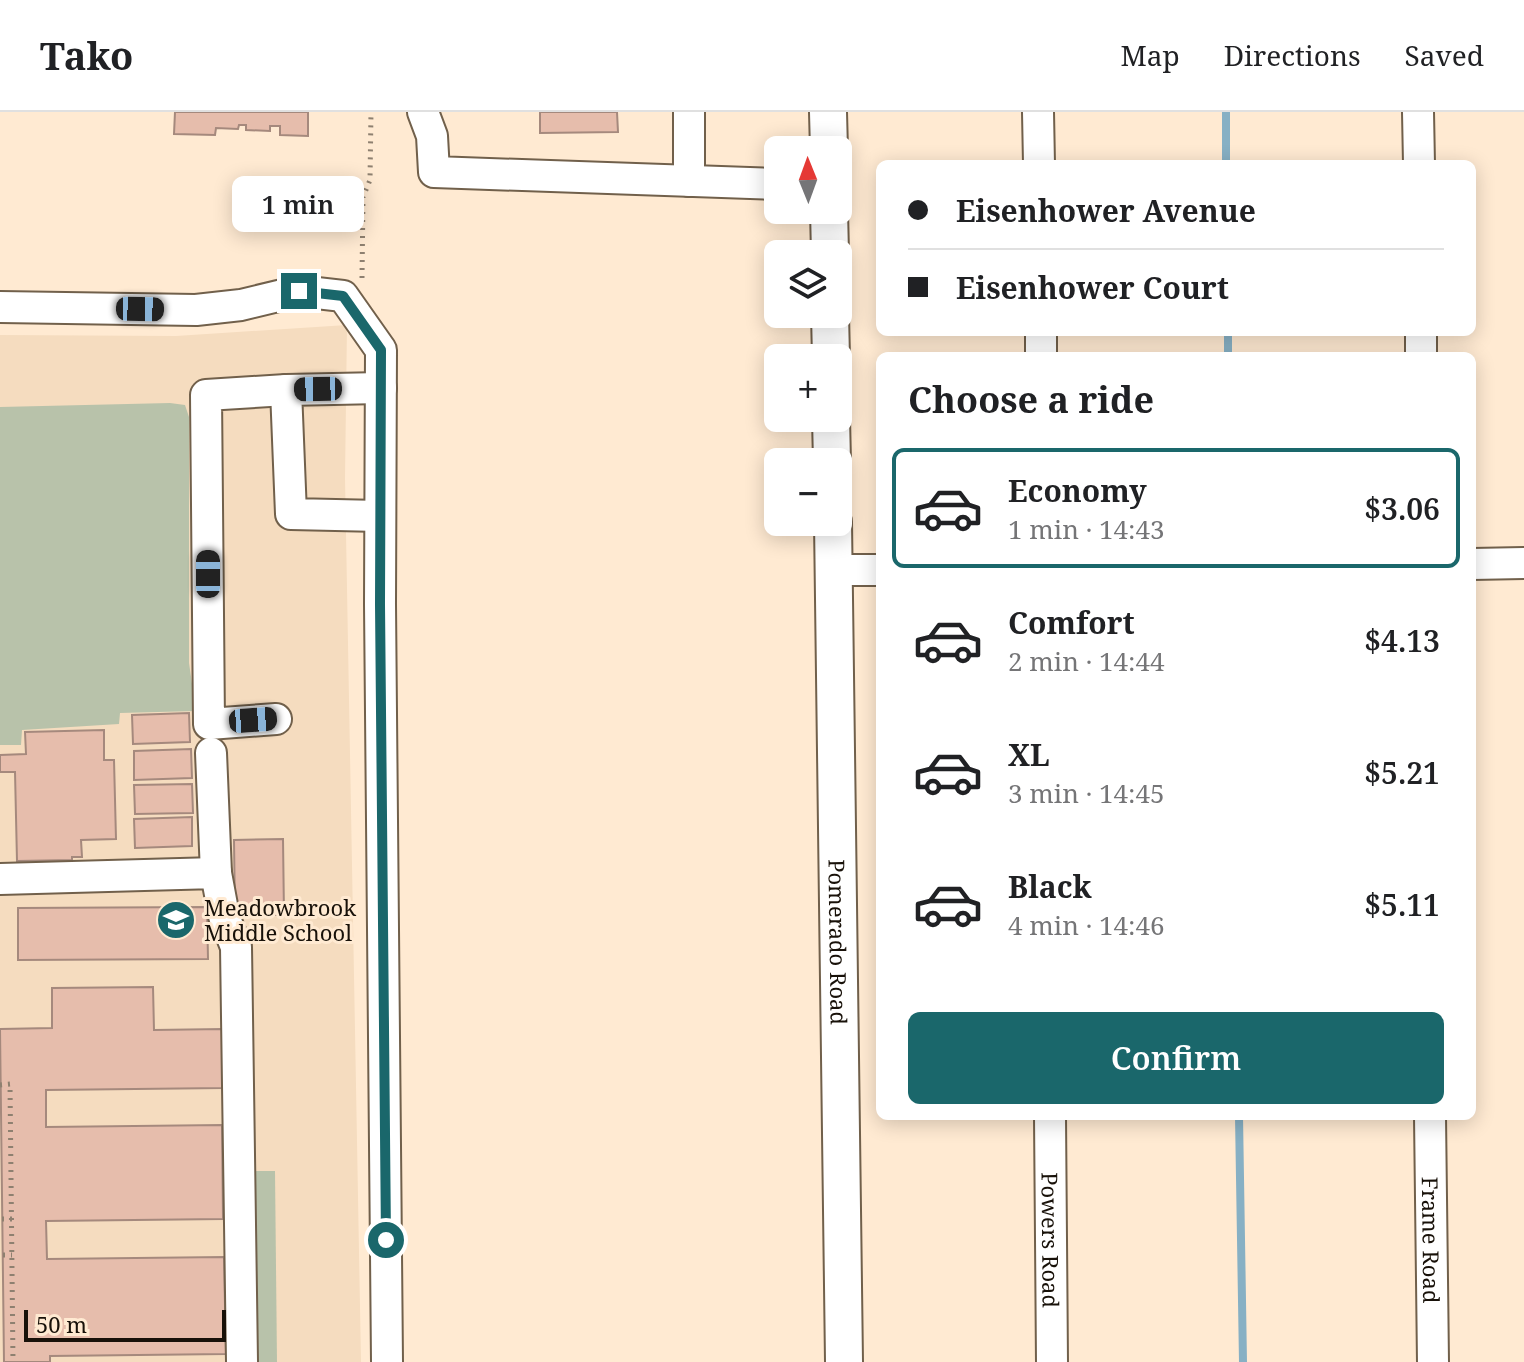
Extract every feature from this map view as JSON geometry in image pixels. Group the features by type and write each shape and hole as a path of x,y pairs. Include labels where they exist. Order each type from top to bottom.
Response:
{"main road":[{"path":"828,112 829,136"},
{"name":"Pomerado Road","path":"833,536 844,1362"}],"street":[{"path":"423,112 432,136 434,172 764,184"},
{"path":"689,112 689,181"},
{"path":"1038,112 1039,160"},
{"path":"1418,112 1419,160"},
{"path":"0,307 196,310 241,305 299,291 343,296 381,350 387,1362"},
{"path":"276,719 209,724 206,395 381,388"},
{"path":"286,390 291,514 380,516"},
{"path":"1476,564 1524,563"},
{"path":"833,570 876,570"},
{"path":"211,753 216,873 224,916 236,947 242,1362"},
{"path":"0,879 216,873"},
{"name":"Powers Road","path":"1050,1120 1052,1362"},
{"name":"Frame Road","path":"1430,1120 1433,1362"}],"path":[{"path":"352,307 360,298 362,285 363,197 370,180 371,112"},
{"path":"0,1085 10,1084 13,1362"},
{"path":"2,1219 12,1219"},
{"path":"3,1255 12,1255"}],"shaded area":[{"name":"Meadowbrook Middle School","path":"347,325 345,478 361,1362 0,1362 0,335 176,336"}],"green space":[{"path":"185,405 189,417 189,663 196,711 120,713 119,724 22,730 21,745 0,745 0,407"},
{"path":"250,1171 275,1171 277,1362 251,1362"}],"building":[{"path":"175,112 308,112 308,136 280,135 280,126 270,126 270,131 246,130 246,125 239,125 238,129 216,128 215,135 174,134"},
{"path":"540,112 617,112 618,132 540,133"},
{"path":"189,713 190,742 133,744 132,715"},
{"path":"104,730 104,760 114,760 116,839 81,840 82,857 72,857 72,860 17,861 15,772 0,772 0,755 26,754 25,732"},
{"path":"191,749 192,778 134,780 134,751"},
{"path":"192,784 193,813 135,814 134,785"},
{"path":"192,817 192,846 135,848 134,819"},
{"path":"283,839 284,915 235,915 234,840"},
{"path":"207,907 208,959 18,960 18,908"},
{"path":"153,987 154,1030 223,1029 224,1088 46,1090 46,1127 222,1125 223,1219 46,1221 47,1259 224,1257 226,1354 50,1356 50,1362 4,1362 0,1029 52,1028 52,988"}],"waterway":[{"path":"1226,112 1226,160"},
{"path":"1228,336 1228,352"},
{"path":"1239,1120 1243,1362"}],"place":[{"name":"Meadowbrook Middle School","path":"176,920"}],"route":[{"path":"299,291 343,296 381,350 380,604 386,1240"}]}
